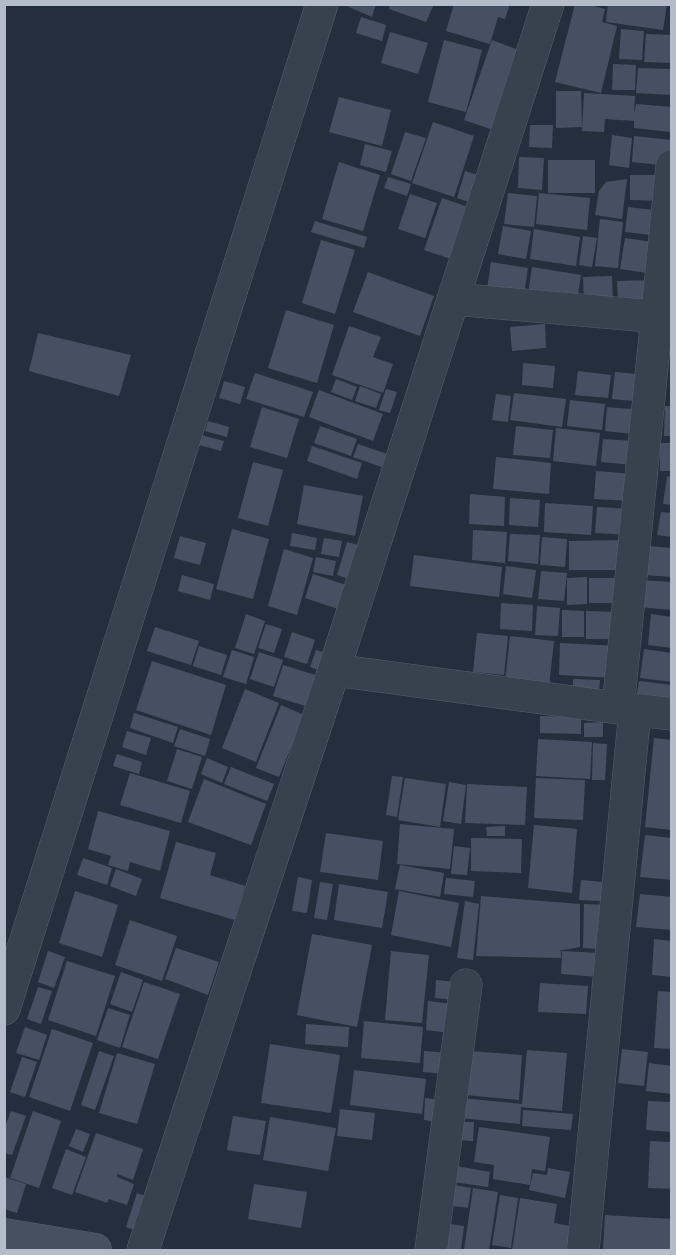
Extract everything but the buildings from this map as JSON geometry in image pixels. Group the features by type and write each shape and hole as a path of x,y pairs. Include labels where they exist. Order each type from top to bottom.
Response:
{"main road":[{"path":"4,1236 95,1251"}],"street":[{"path":"4,1009 322,4"},
{"path":"143,1251 334,670 548,4"},
{"path":"583,1251 627,709 664,318 672,166"},
{"path":"453,299 664,318"},
{"path":"334,670 672,714"},
{"path":"431,1251 466,985"}]}
